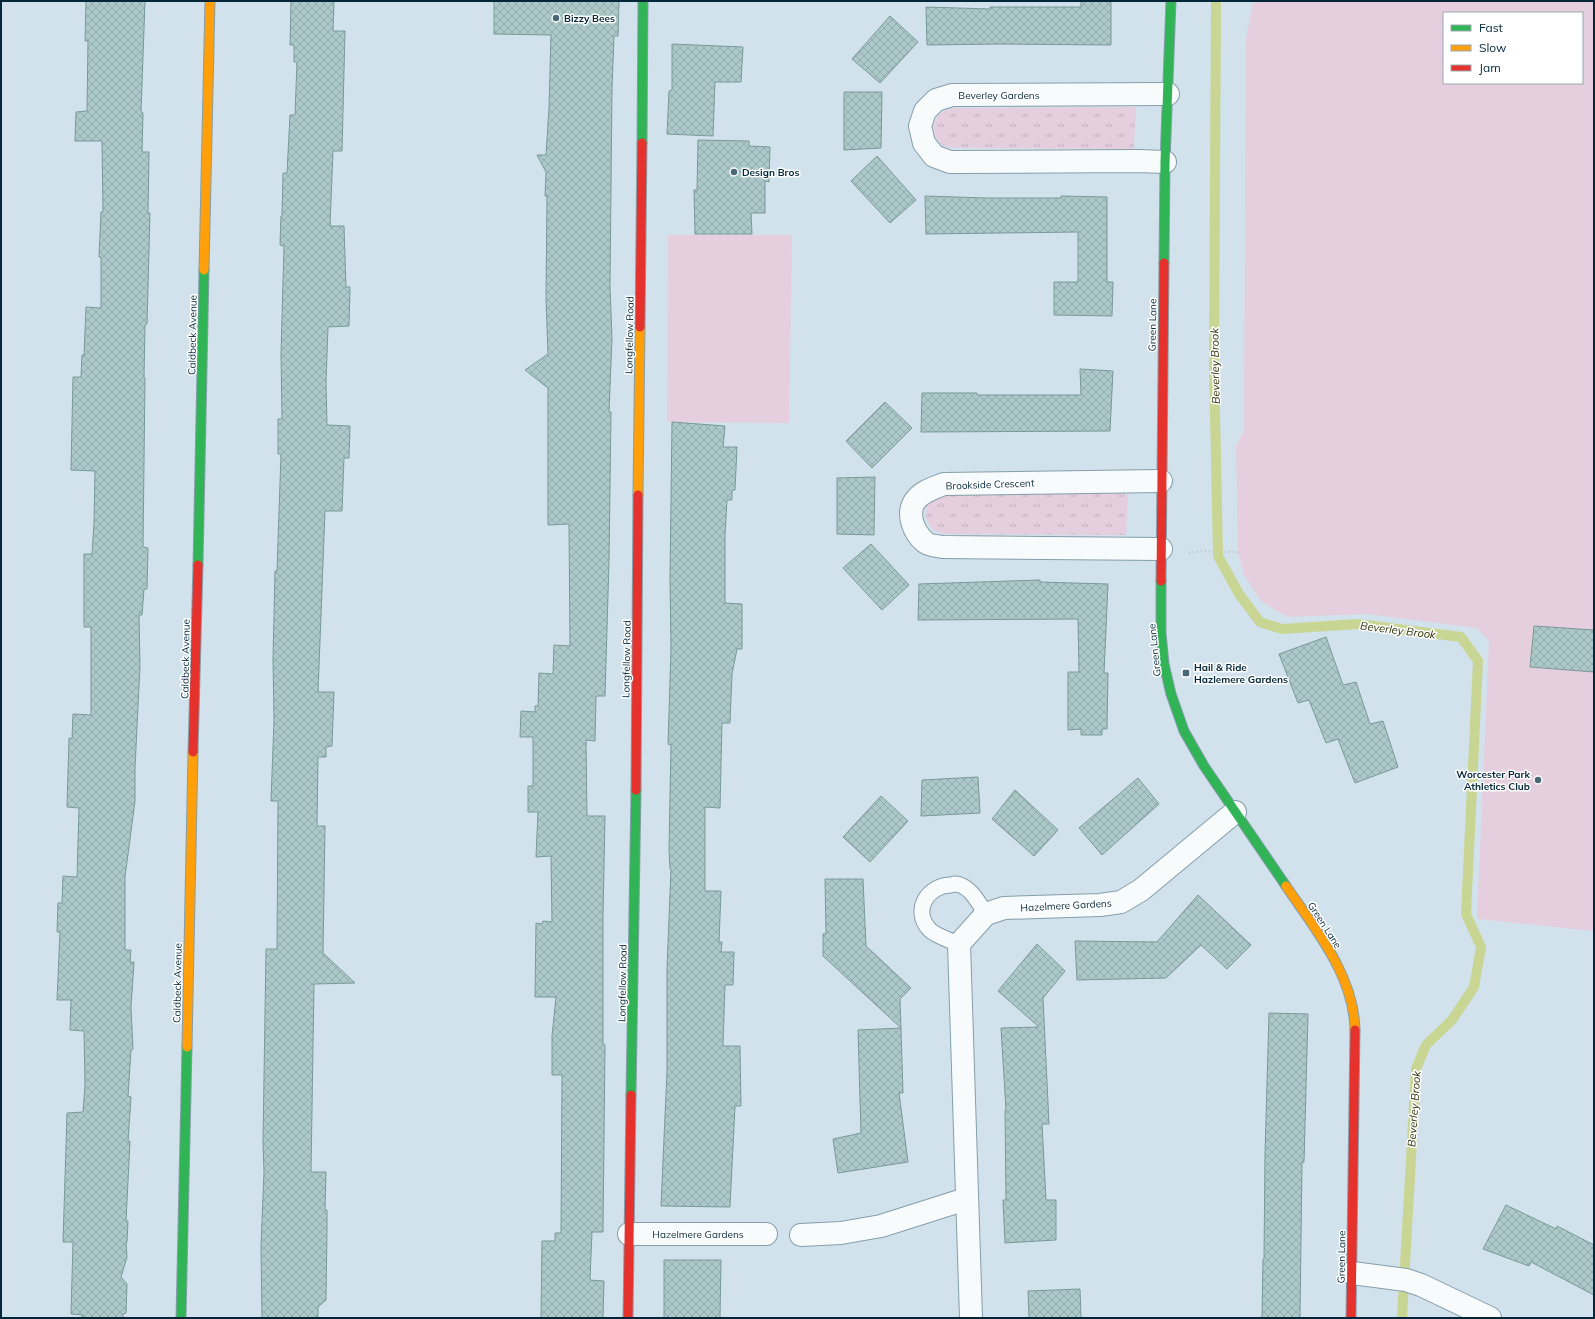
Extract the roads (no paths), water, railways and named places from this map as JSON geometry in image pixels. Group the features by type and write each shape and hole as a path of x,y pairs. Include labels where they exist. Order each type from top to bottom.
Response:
{"street":[{"name":"Caldbeck Avenue","path":"181,1318 210,1"},
{"name":"Longfellow Road","path":"628,1318 635,862 643,1"},
{"name":"Green Lane","path":"1171,1 1165,162 1161,481 1161,633 1164,664 1171,694 1184,731 1204,766 1327,946 1341,974 1351,1001 1355,1027 1351,1318"},
{"name":"Beverley Gardens","path":"1165,162 950,162 934,156 924,142 920,126 925,111 936,100 952,95 1168,94"},
{"name":"Brookside Crescent","path":"1161,481 944,484 927,490 915,502 911,516 916,531 926,544 943,548 1130,547 1161,549"},
{"name":"Hazelmere Gardens","path":"958,944 986,914 1004,908 1121,902 1141,890 1235,812"},
{"path":"958,944 971,1318"},
{"path":"800,1235 841,1233 881,1226 966,1199"},
{"name":"Hazelmere Gardens","path":"629,1234 766,1234"},
{"path":"1352,1273 1406,1280 1421,1285 1490,1318"}],"lane":[{"path":"958,944 930,931 922,920 922,908 929,893 944,885 959,884 970,892 986,914"}],"waterway":[{"name":"Beverley Brook","path":"1216,1 1214,363 1218,556 1239,594 1260,622 1282,629 1358,624 1461,637 1478,661 1466,914 1481,947 1474,987 1452,1020 1426,1045 1416,1069 1402,1318"}],"place":[{"name":"Bizzy Bees","path":"556,18"},
{"name":"Design Bros","path":"734,172"},
{"name":"Hail & Ride Hazlemere Gardens","path":"1186,673"},
{"name":"Worcester Park Athletics Club","path":"1538,780"}]}
